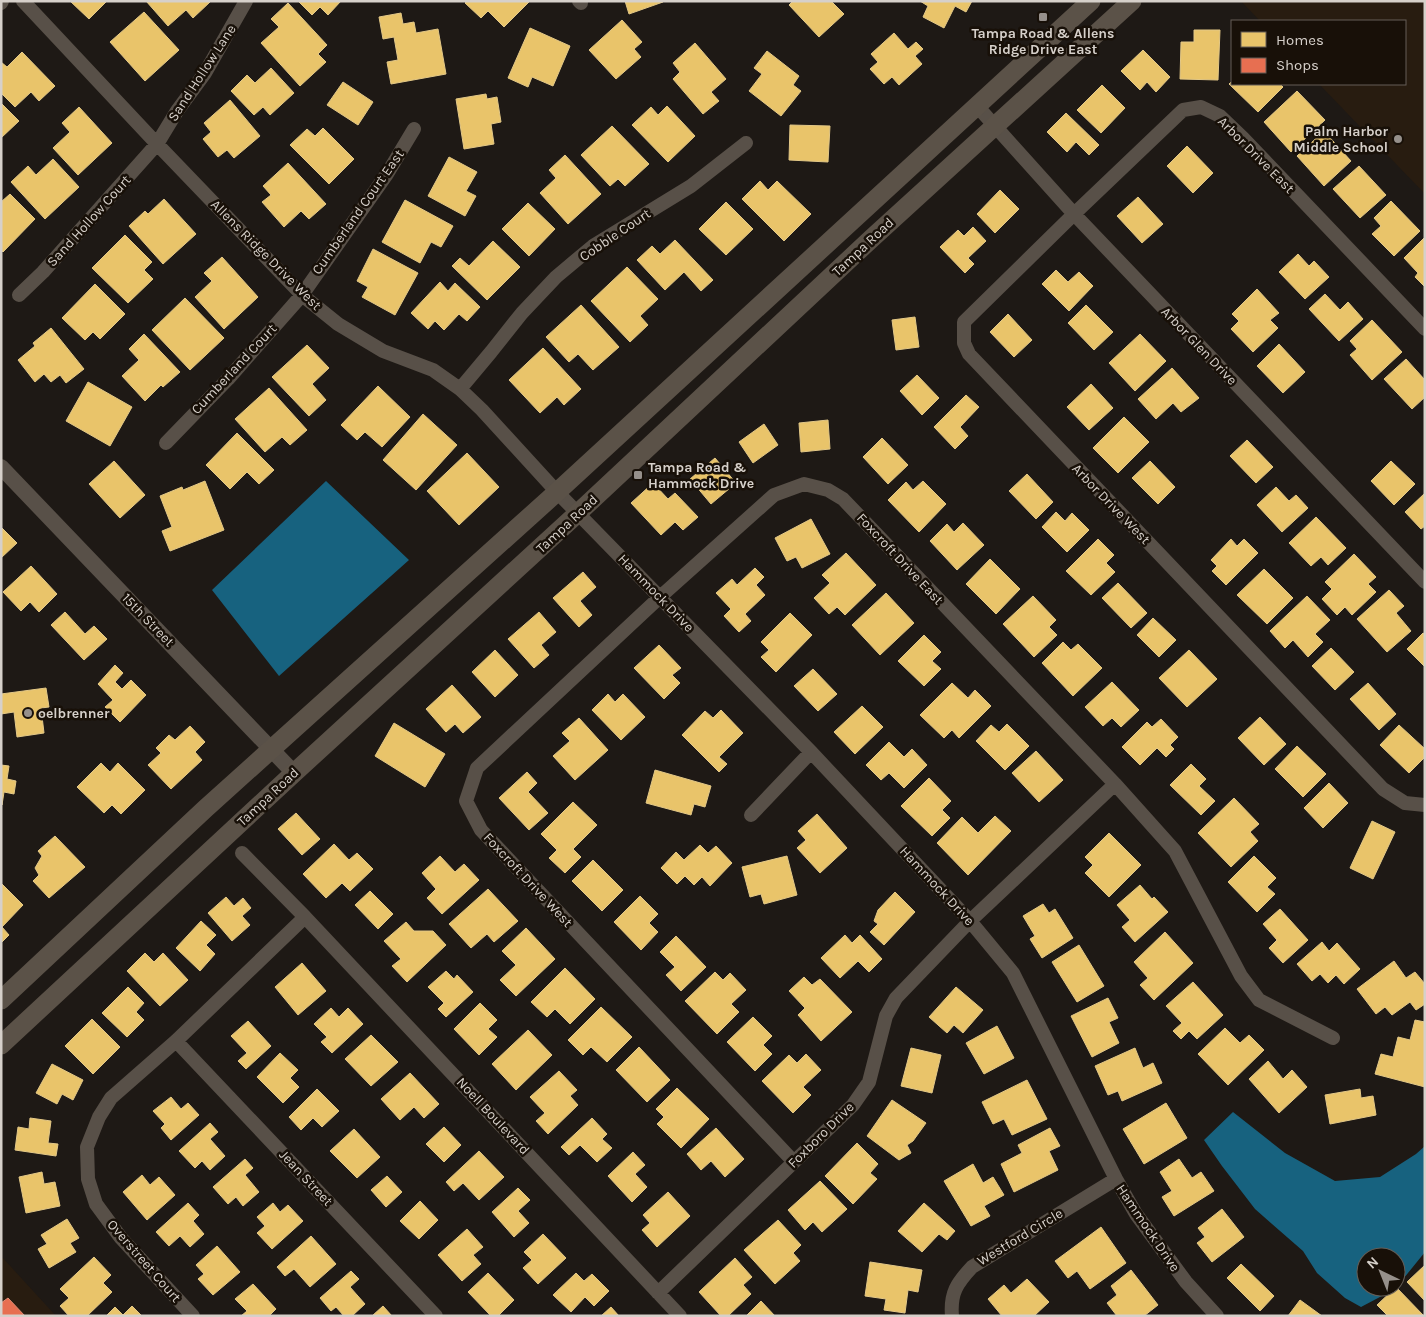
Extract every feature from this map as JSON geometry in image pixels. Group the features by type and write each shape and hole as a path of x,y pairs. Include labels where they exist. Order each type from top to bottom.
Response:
{"main road":[{"name":"Tampa Road","path":"1,1000 205,809 557,492 1091,1"},
{"name":"Tampa Road","path":"1,1045 578,513 871,239 1132,1"}],"street":[{"name":"Allens Ridge Drive West","path":"23,1 302,295 338,324 383,351 433,370 460,389 578,513"},
{"name":"Sand Hollow Lane","path":"157,144 177,111 205,73 246,1"},
{"name":"Arbor Glen Drive","path":"977,106 1074,214 1425,582"},
{"name":"Arbor Drive East","path":"1074,214 1183,110 1201,107 1220,116 1243,138 1425,329"},
{"name":"Cumberland Court East","path":"302,295 387,174 414,129"},
{"name":"Cobble Court","path":"460,389 522,313 556,277 593,246 690,186 746,143"},
{"name":"Sand Hollow Court","path":"19,295 43,272 157,144"},
{"name":"Arbor Drive West","path":"1074,214 964,322 964,343 969,354 1383,789 1405,803 1425,805"},
{"name":"Cumberland Court","path":"166,443 228,379 302,295"},
{"name":"15th Street","path":"1,467 294,773"},
{"name":"Foxcroft Drive East","path":"660,597 774,495 804,484 828,490 843,499 1115,784 1175,851 1241,976 1259,1000 1333,1038"},
{"name":"Hammock Drive","path":"578,513 811,752 970,921 1013,973 1116,1179 1136,1214 1186,1282 1216,1316"},
{"name":"Foxcroft Drive West","path":"660,597 476,768 466,801 481,830 794,1162"},
{"path":"751,815 811,752"},
{"name":"Foxboro Drive","path":"658,1293 853,1105 869,1082 886,1016 896,998 970,921 1115,784"},
{"name":"Noell Boulevard","path":"242,853 305,917 680,1316"},
{"path":"176,1041 305,917"},
{"name":"Overstreet Court","path":"176,1041 111,1098 99,1117 87,1147 88,1179 96,1204 121,1238 193,1316"},
{"name":"Jean Street","path":"176,1041 436,1316"},
{"name":"Westford Circle","path":"952,1316 952,1296 959,1280 972,1267 1116,1179"}],"shaded area":[{"name":"Palm Harbor Middle School","path":"1241,1 1425,1 1425,194 1320,85 1406,85 1406,20 1259,20"},
{"path":"1,1256 56,1316 1,1316"}],"water":[{"path":"326,481 409,560 279,676 212,590"},
{"path":"1233,1112 1285,1153 1335,1181 1380,1177 1425,1146 1425,1252 1406,1275 1406,1247 1356,1247 1356,1297 1380,1297 1361,1307 1345,1298 1317,1273 1303,1251 1255,1209 1204,1140"}],"building: Homes":[{"path":"70,1 107,1 89,19"},
{"path":"146,1 210,2 193,18 186,10 168,26"},
{"path":"298,1 341,1 328,15 320,7 312,15"},
{"path":"467,1 530,1 504,27 488,11 481,18 465,3"},
{"path":"625,1 663,1 663,2 629,14"},
{"path":"793,1 831,1 844,14 819,37 789,5"},
{"path":"920,1 972,1 966,12 955,6 944,28 923,17 928,6"},
{"path":"288,3 327,45 318,54 326,62 300,86 261,43 279,27 271,19"},
{"path":"144,12 179,50 145,81 110,42"},
{"path":"401,13 403,24 414,22 416,33 438,29 446,74 391,84 387,62 398,60 394,37 383,39 379,17"},
{"path":"622,20 642,42 634,49 641,57 616,79 589,50"},
{"path":"530,28 570,46 553,86 532,77 528,87 508,78"},
{"path":"1194,30 1220,30 1218,80 1180,79 1181,42 1194,42"},
{"path":"894,33 908,49 916,42 923,49 915,56 922,64 899,85 892,77 884,84 870,69 878,62 871,54"},
{"path":"695,43 726,79 711,92 719,101 703,114 673,79 680,72 673,63"},
{"path":"1143,50 1170,77 1156,92 1147,82 1140,90 1121,71"},
{"path":"767,51 799,76 793,85 801,91 781,116 749,91 762,74 754,68"},
{"path":"22,52 55,86 39,101 31,92 15,107 1,93 1,62 7,67"},
{"path":"271,68 294,93 270,115 263,107 254,115 231,91 247,75 255,83"},
{"path":"343,82 373,102 358,125 327,105"},
{"path":"1231,82 1231,85 1281,85 1283,87 1258,112 1229,84"},
{"path":"1102,85 1125,108 1101,133 1077,110"},
{"path":"1297,91 1325,120 1291,152 1264,122"},
{"path":"486,94 487,99 497,97 501,122 491,124 494,144 464,149 456,99"},
{"path":"230,100 260,136 234,158 227,150 218,157 203,139 211,132 204,123"},
{"path":"1,103 19,121 1,138"},
{"path":"667,106 695,136 668,162 632,125 651,107 658,115"},
{"path":"79,107 112,143 78,175 53,148 70,132 62,123"},
{"path":"1066,113 1099,145 1089,155 1076,142 1067,152 1047,132"},
{"path":"790,125 830,126 828,162 789,160"},
{"path":"612,126 649,164 625,186 618,179 610,186 581,155"},
{"path":"323,128 354,159 329,184 290,145 307,129 315,136"},
{"path":"1324,131 1351,161 1324,186 1297,156"},
{"path":"1187,146 1213,173 1193,193 1167,166"},
{"path":"565,155 601,194 568,224 540,193 556,178 549,170"},
{"path":"449,157 477,172 466,191 476,196 465,216 428,196"},
{"path":"53,159 79,187 45,219 11,182 28,166 36,175"},
{"path":"288,163 326,204 309,219 301,211 284,227 262,202 271,195 263,186"},
{"path":"1359,166 1386,195 1360,218 1333,189"},
{"path":"760,181 768,190 777,181 811,214 784,241 742,199"},
{"path":"1000,190 1019,209 995,233 977,214"},
{"path":"10,194 35,219 3,252 1,250 1,202"},
{"path":"1138,197 1163,224 1142,243 1117,216"},
{"path":"164,199 196,234 163,264 129,226 145,211 148,214"},
{"path":"405,200 453,226 441,247 431,242 420,263 382,242"},
{"path":"1391,201 1420,231 1394,256 1372,234 1381,226 1374,218"},
{"path":"726,202 753,229 726,255 699,229"},
{"path":"528,203 555,229 529,256 502,229"},
{"path":"973,227 986,241 968,258 974,264 965,273 940,247 958,230 964,236"},
{"path":"125,235 152,262 144,270 153,279 128,303 92,268"},
{"path":"1425,237 1425,287 1415,277 1418,273 1404,258"},
{"path":"675,240 713,280 701,291 684,272 665,290 637,260 652,246 660,254"},
{"path":"493,241 520,267 487,300 452,266 460,258 469,266"},
{"path":"373,249 418,273 395,315 362,297 368,287 357,281"},
{"path":"1298,254 1309,266 1314,261 1329,277 1305,299 1279,272"},
{"path":"222,257 258,297 224,329 195,297 212,281 204,273"},
{"path":"627,267 658,299 640,316 648,325 630,342 591,301"},
{"path":"1056,270 1068,282 1079,272 1093,286 1069,311 1042,284"},
{"path":"440,282 448,291 455,283 480,307 467,321 459,314 444,330 435,321 428,329 411,313"},
{"path":"95,284 125,314 100,339 93,332 85,340 62,318"},
{"path":"1257,289 1279,313 1270,320 1278,328 1253,352 1231,329 1239,321 1232,314"},
{"path":"1325,294 1340,310 1348,302 1363,319 1339,341 1309,309"},
{"path":"185,298 224,338 190,370 152,330"},
{"path":"581,305 619,347 593,370 578,354 569,362 546,337"},
{"path":"1086,305 1113,332 1094,350 1068,323"},
{"path":"1008,314 1032,340 1014,357 990,332"},
{"path":"915,317 919,347 896,350 892,320"},
{"path":"1372,320 1402,352 1372,380 1350,355 1357,349 1350,341"},
{"path":"51,328 84,369 66,383 60,375 51,382 44,374 35,382 18,360 35,346 33,343"},
{"path":"144,334 180,372 163,387 161,385 145,401 122,376 139,360 129,349"},
{"path":"1140,334 1166,361 1135,391 1109,363"},
{"path":"1279,344 1305,372 1283,393 1257,366"},
{"path":"307,345 329,368 312,384 326,400 309,416 272,377"},
{"path":"543,348 581,389 564,405 557,397 540,413 509,380"},
{"path":"1406,359 1425,380 1425,397 1412,409 1384,379"},
{"path":"1172,368 1199,398 1181,412 1173,403 1156,419 1138,399"},
{"path":"917,375 939,398 922,415 900,391"},
{"path":"88,382 132,407 110,446 66,421"},
{"path":"1091,384 1113,408 1089,430 1067,407"},
{"path":"378,386 410,417 382,447 365,432 357,440 341,425"},
{"path":"269,388 307,430 290,445 282,437 265,452 235,419"},
{"path":"966,395 979,407 960,427 968,436 955,449 934,427"},
{"path":"423,414 457,445 416,490 383,460"},
{"path":"1124,417 1149,442 1118,473 1093,448"},
{"path":"828,420 830,449 801,452 799,423"},
{"path":"764,424 778,445 753,463 739,442"},
{"path":"237,433 274,470 259,484 247,472 230,489 206,465"},
{"path":"882,438 908,465 888,484 863,457"},
{"path":"1247,440 1273,467 1256,483 1230,456"},
{"path":"467,453 499,487 459,525 427,491"},
{"path":"715,458 736,483 711,504 690,479"},
{"path":"114,461 145,495 120,518 89,484"},
{"path":"1150,461 1175,487 1158,504 1132,478"},
{"path":"1391,461 1415,484 1394,505 1371,481"},
{"path":"1027,474 1053,502 1036,519 1009,491"},
{"path":"205,481 224,530 170,551 162,531 172,527 160,496 182,487 183,490"},
{"path":"923,481 946,504 919,532 888,500 906,482 913,490"},
{"path":"653,483 668,499 675,493 698,517 683,530 675,522 661,535 631,503"},
{"path":"1276,487 1289,501 1296,495 1308,508 1282,532 1257,505"},
{"path":"1425,493 1425,526 1421,529 1405,512"},
{"path":"1056,512 1065,521 1072,513 1089,530 1067,552 1042,527"},
{"path":"1316,517 1346,548 1328,565 1321,557 1311,566 1289,543"},
{"path":"811,519 830,554 802,568 796,557 787,561 775,538"},
{"path":"963,523 984,545 957,570 930,541 947,524 954,532"},
{"path":"1,527 17,543 1,558"},
{"path":"1098,539 1114,555 1106,563 1115,572 1091,595 1066,571"},
{"path":"1231,539 1237,546 1244,539 1258,553 1226,585 1212,571 1217,566 1211,560"},
{"path":"846,553 876,585 845,615 837,607 829,614 814,598 830,583 822,575"},
{"path":"1354,554 1376,577 1368,584 1376,592 1352,615 1345,607 1337,615 1322,599 1332,589 1325,582"},
{"path":"990,559 1020,589 996,614 966,584"},
{"path":"31,566 57,594 39,612 30,602 21,611 3,592"},
{"path":"755,568 764,577 756,585 765,595 745,614 751,621 739,632 724,616 731,609 716,593 732,579 737,585"},
{"path":"1264,569 1293,598 1267,624 1237,595"},
{"path":"583,572 596,587 580,601 592,615 579,627 553,598"},
{"path":"1118,583 1147,613 1131,628 1102,598"},
{"path":"1389,590 1404,606 1396,613 1411,631 1387,652 1357,619"},
{"path":"886,593 914,623 880,655 852,625"},
{"path":"1033,596 1056,620 1049,627 1057,635 1034,657 1003,624"},
{"path":"1307,596 1330,620 1315,634 1323,642 1308,657 1293,640 1285,648 1270,631"},
{"path":"65,612 85,634 94,626 107,639 84,660 51,625"},
{"path":"539,612 556,632 541,645 549,655 534,668 508,639"},
{"path":"790,613 812,635 776,672 761,657 769,650 761,642"},
{"path":"1153,618 1176,640 1159,657 1137,635"},
{"path":"1423,633 1425,634 1425,667 1407,649"},
{"path":"924,635 941,652 932,661 941,669 924,686 898,661"},
{"path":"1063,642 1071,650 1078,644 1102,668 1073,696 1042,663"},
{"path":"659,645 681,668 672,675 680,683 664,699 634,668"},
{"path":"1331,648 1354,672 1335,690 1312,666"},
{"path":"495,650 518,675 495,697 472,672"},
{"path":"1189,650 1217,679 1187,707 1159,678"},
{"path":"115,665 123,673 115,682 122,689 131,680 146,695 120,722 105,707 113,700 98,684"},
{"path":"813,669 837,694 818,711 794,686"},
{"path":"1112,682 1139,710 1121,727 1112,718 1103,726 1085,707"},
{"path":"952,683 968,698 975,690 991,706 959,738 952,730 944,738 920,715"},
{"path":"1368,683 1396,714 1379,730 1350,699"},
{"path":"452,685 481,717 463,733 455,724 446,732 426,709"},
{"name":"oelbrenner","path":"46,688 49,707 41,708 44,733 17,737 14,712 1,714 1,694"},
{"path":"608,694 615,702 623,694 645,717 621,740 592,710"},
{"path":"862,706 883,727 855,754 834,732"},
{"path":"721,710 743,733 719,757 727,764 719,772 682,735 705,711 713,718"},
{"path":"1260,717 1286,744 1264,765 1238,738"},
{"path":"579,718 608,750 575,780 553,756 570,741 562,733"},
{"path":"1161,719 1178,737 1170,745 1174,749 1166,757 1157,748 1140,765 1122,747 1147,722 1152,727"},
{"path":"394,723 445,754 425,787 375,756"},
{"path":"1007,724 1029,746 1005,770 976,741 991,725 999,732"},
{"path":"1399,725 1425,749 1425,757 1409,773 1380,745"},
{"path":"190,726 205,742 195,752 202,760 171,789 148,765 161,753 156,748 169,735 175,740"},
{"path":"889,742 904,757 912,749 927,765 904,788 889,773 881,780 866,765"},
{"path":"1297,746 1326,774 1303,797 1275,769"},
{"path":"1036,751 1063,780 1039,802 1012,773"},
{"path":"101,763 110,772 118,763 145,790 121,814 112,805 104,813 77,787"},
{"path":"1191,764 1206,779 1199,786 1215,801 1201,815 1170,785"},
{"path":"1,765 9,766 7,779 16,781 14,794 4,792 2,805"},
{"path":"655,770 711,786 705,807 694,804 691,815 646,803"},
{"path":"527,772 537,783 528,792 548,813 529,830 499,798"},
{"path":"929,778 951,801 942,810 950,818 932,836 901,806"},
{"path":"1329,783 1348,803 1323,828 1304,808"},
{"path":"1234,798 1259,824 1250,832 1258,841 1231,867 1198,833"},
{"path":"573,802 597,825 573,849 581,857 565,873 549,858 557,850 541,834"},
{"path":"296,813 320,839 302,855 278,829"},
{"path":"817,814 847,848 820,873 797,848 806,840 798,831"},
{"path":"995,816 1011,831 968,875 937,843 962,817 978,833"},
{"path":"1372,821 1395,832 1373,879 1350,868"},
{"path":"1109,833 1141,865 1109,897 1085,873 1093,865 1085,857"},
{"path":"55,836 85,867 49,898 33,881 39,875 35,868 42,856 38,851"},
{"path":"334,844 349,860 357,853 373,869 350,891 342,883 326,898 303,874"},
{"path":"700,845 708,853 716,846 732,863 710,886 702,877 694,885 685,876 677,884 661,868 676,852 684,860"},
{"path":"440,856 455,872 464,864 479,880 442,914 427,898 436,889 422,873"},
{"path":"787,856 797,895 764,904 761,894 750,897 742,867"},
{"path":"1254,856 1276,878 1267,887 1275,894 1257,912 1228,882"},
{"path":"593,860 623,890 602,911 572,881"},
{"path":"1,883 23,905 2,927 9,935 1,943"},
{"path":"1140,885 1152,899 1154,897 1168,912 1135,942 1122,927 1130,920 1117,905"},
{"path":"488,889 518,921 494,942 487,934 471,948 449,924"},
{"path":"370,891 393,914 378,929 355,905"},
{"path":"895,892 915,912 884,945 870,932 878,924 874,921 878,910"},
{"path":"640,896 658,914 649,923 658,932 641,950 614,922"},
{"path":"226,897 234,906 243,898 251,908 242,916 250,925 232,941 208,913"},
{"path":"1043,904 1049,913 1055,909 1073,938 1042,958 1030,939 1035,936 1023,916"},
{"path":"1280,909 1308,940 1283,963 1269,948 1277,940 1263,924"},
{"path":"201,921 216,935 206,945 215,954 200,971 176,948"},
{"path":"406,922 414,931 433,931 446,945 407,982 392,966 401,959 384,941"},
{"path":"526,928 555,959 516,996 500,980 516,965 502,951"},
{"path":"1165,932 1193,963 1154,1000 1140,985 1148,978 1134,962"},
{"path":"845,935 852,943 860,935 882,959 869,972 858,961 840,978 821,958"},
{"path":"676,936 706,967 681,991 666,975 675,967 660,952"},
{"path":"1322,942 1329,951 1337,943 1360,969 1344,984 1336,975 1328,983 1320,974 1312,981 1297,964"},
{"path":"1079,945 1104,986 1077,1002 1052,962"},
{"path":"145,953 154,962 163,953 188,980 160,1006 127,971"},
{"path":"1394,961 1406,978 1415,972 1425,984 1425,1004 1416,1010 1410,1002 1392,1015 1385,1007 1376,1014 1357,989"},
{"path":"302,963 326,991 298,1015 275,987"},
{"path":"565,968 595,999 570,1024 555,1009 547,1017 531,1002"},
{"path":"446,971 454,979 457,975 473,992 446,1017 438,1009 444,1003 428,987"},
{"path":"715,972 723,980 730,973 746,990 731,1004 739,1012 717,1034 685,1001"},
{"path":"804,977 812,985 820,979 852,1012 821,1041 798,1015 805,1008 789,991"},
{"path":"1193,982 1223,1015 1197,1039 1189,1031 1181,1039 1173,1031 1182,1023 1166,1006"},
{"path":"128,987 144,1003 136,1012 144,1020 127,1037 102,1013"},
{"path":"956,987 983,1010 963,1033 954,1025 947,1033 929,1017"},
{"path":"1108,998 1118,1018 1109,1022 1119,1043 1092,1057 1071,1016"},
{"path":"480,1003 497,1020 488,1029 497,1037 479,1055 454,1029"},
{"path":"601,1007 632,1037 607,1062 591,1047 583,1055 568,1040"},
{"path":"331,1008 339,1017 348,1008 363,1024 332,1053 321,1042 327,1037 314,1024"},
{"path":"753,1017 772,1036 763,1045 772,1054 755,1071 727,1042"},
{"path":"92,1019 120,1047 93,1074 65,1046"},
{"path":"1415,1020 1425,1022 1425,1087 1375,1074 1381,1054 1393,1057 1398,1037 1410,1040"},
{"path":"248,1021 271,1046 246,1069 238,1061 247,1053 231,1036"},
{"path":"997,1026 1014,1058 984,1074 966,1043"},
{"path":"1225,1028 1240,1043 1249,1035 1264,1050 1228,1085 1198,1054"},
{"path":"528,1030 552,1055 516,1090 492,1064"},
{"path":"371,1035 398,1062 371,1086 345,1059"},
{"path":"639,1047 670,1080 647,1102 616,1070"},
{"path":"911,1048 941,1055 932,1093 901,1086"},
{"path":"1135,1048 1143,1068 1153,1063 1162,1083 1122,1101 1118,1091 1108,1095 1095,1066"},
{"path":"280,1053 298,1070 290,1078 299,1087 283,1103 257,1077"},
{"path":"806,1054 821,1070 803,1087 811,1095 793,1113 762,1081 789,1055 797,1063"},
{"path":"1268,1061 1283,1079 1292,1070 1307,1087 1279,1113 1249,1079"},
{"path":"52,1064 83,1080 73,1100 62,1094 57,1104 36,1093"},
{"path":"559,1071 577,1090 570,1096 578,1105 548,1134 536,1121 545,1113 530,1097"},
{"path":"410,1073 439,1104 424,1118 414,1107 400,1120 381,1099"},
{"path":"1027,1080 1047,1119 1012,1135 1004,1119 993,1124 982,1102"},
{"path":"677,1088 709,1119 681,1148 657,1124 664,1117 656,1109"},
{"path":"317,1089 339,1111 322,1127 313,1118 301,1130 289,1117"},
{"path":"1360,1089 1361,1098 1373,1096 1376,1115 1330,1124 1325,1095"},
{"path":"171,1097 181,1109 188,1103 199,1115 171,1140 161,1128 165,1124 153,1111"},
{"path":"892,1100 926,1123 913,1141 907,1145 911,1153 899,1160 867,1136"},
{"path":"1166,1103 1187,1138 1144,1164 1123,1129"},
{"path":"30,1118 51,1121 48,1143 58,1144 56,1156 15,1150 18,1127 29,1129"},
{"path":"592,1118 607,1134 602,1139 612,1148 597,1162 580,1145 569,1155 561,1147"},
{"path":"210,1123 218,1132 210,1139 225,1156 210,1170 202,1161 195,1168 179,1151"},
{"path":"444,1127 461,1145 444,1162 426,1144"},
{"path":"716,1128 744,1159 725,1177 711,1161 701,1170 687,1154"},
{"path":"1050,1128 1060,1146 1049,1151 1058,1170 1014,1192 1001,1164 1022,1153 1018,1145"},
{"path":"354,1129 380,1157 357,1178 330,1151"},
{"path":"857,1143 878,1164 870,1173 877,1179 853,1204 825,1176"},
{"path":"479,1151 504,1177 479,1200 463,1183 454,1191 446,1182"},
{"path":"633,1152 645,1165 635,1174 647,1187 632,1202 608,1176"},
{"path":"245,1159 253,1168 245,1175 259,1192 243,1206 236,1197 228,1204 213,1187"},
{"path":"1179,1159 1192,1178 1201,1172 1214,1191 1174,1216 1162,1197 1172,1191 1160,1172"},
{"path":"973,1164 983,1183 993,1177 1004,1195 984,1206 990,1216 971,1226 944,1181"},
{"path":"42,1172 44,1184 55,1182 60,1206 26,1213 19,1177"},
{"path":"142,1175 150,1185 159,1177 175,1195 147,1220 123,1192"},
{"path":"387,1176 402,1192 386,1207 371,1190"},
{"path":"820,1181 847,1209 822,1232 813,1222 805,1230 788,1210"},
{"path":"518,1188 530,1200 518,1211 529,1223 514,1237 492,1212"},
{"path":"668,1192 690,1216 657,1247 642,1230 650,1223 643,1215"},
{"path":"420,1201 438,1220 419,1239 400,1221"},
{"path":"188,1203 199,1215 193,1221 204,1234 190,1247 180,1236 169,1246 156,1232"},
{"path":"273,1203 280,1212 288,1205 303,1221 272,1249 257,1233 265,1226 257,1217"},
{"path":"924,1203 955,1231 947,1240 939,1234 922,1252 898,1231"},
{"path":"1222,1209 1244,1237 1212,1262 1197,1243 1205,1237 1198,1228"},
{"path":"67,1219 79,1238 70,1243 76,1252 49,1268 38,1249 47,1244 41,1235"},
{"path":"778,1220 801,1245 793,1253 800,1261 775,1284 744,1250"},
{"path":"1101,1227 1126,1263 1090,1289 1077,1271 1068,1278 1055,1261"},
{"path":"467,1229 483,1247 473,1255 481,1264 462,1281 438,1255"},
{"path":"543,1234 566,1258 538,1284 523,1268 532,1260 524,1252"},
{"path":"311,1236 336,1264 310,1287 294,1269 285,1276 277,1267"},
{"path":"217,1246 240,1272 213,1295 198,1279 204,1274 196,1265"},
{"path":"94,1257 111,1275 103,1283 112,1292 87,1316 69,1316 60,1306 69,1298 60,1289"},
{"path":"735,1258 752,1277 743,1285 751,1294 728,1316 721,1316 699,1292"},
{"path":"870,1262 922,1270 918,1292 908,1290 905,1313 884,1310 886,1299 865,1296"},
{"path":"1241,1264 1274,1296 1260,1311 1227,1278"},
{"path":"1425,1265 1425,1301 1407,1282"},
{"path":"1131,1270 1158,1305 1144,1316 1117,1316 1107,1303 1117,1295 1111,1286"},
{"path":"351,1271 359,1279 350,1287 365,1304 352,1316 344,1316 336,1307 331,1311 320,1298"},
{"path":"488,1273 514,1300 498,1316 491,1316 468,1292"},
{"path":"576,1273 584,1281 592,1274 609,1291 594,1306 585,1297 571,1312 553,1295"},
{"path":"1027,1279 1049,1302 1034,1316 1002,1316 988,1299 1004,1285 1011,1293"},
{"path":"253,1284 276,1309 269,1316 241,1316 247,1311 235,1299"},
{"path":"1385,1297 1406,1297 1424,1316 1388,1316 1377,1305"},
{"path":"1300,1300 1322,1316 1288,1316"},
{"path":"761,1301 775,1316 746,1316"},
{"path":"132,1306 142,1316 106,1316 115,1307 123,1315"},
{"path":"383,1306 392,1316 372,1316"},
{"path":"611,1307 619,1316 601,1316"}],"building: Shops":[{"path":"8,1298 25,1316 1,1316 1,1303"}],"place":[{"name":"Tampa Road & Allens Ridge Drive East","path":"1043,17"},
{"name":"Palm Harbor Middle School","path":"1398,139"},
{"name":"Tampa Road & Hammock Drive","path":"638,475"},
{"name":"oelbrenner","path":"28,713"}]}
